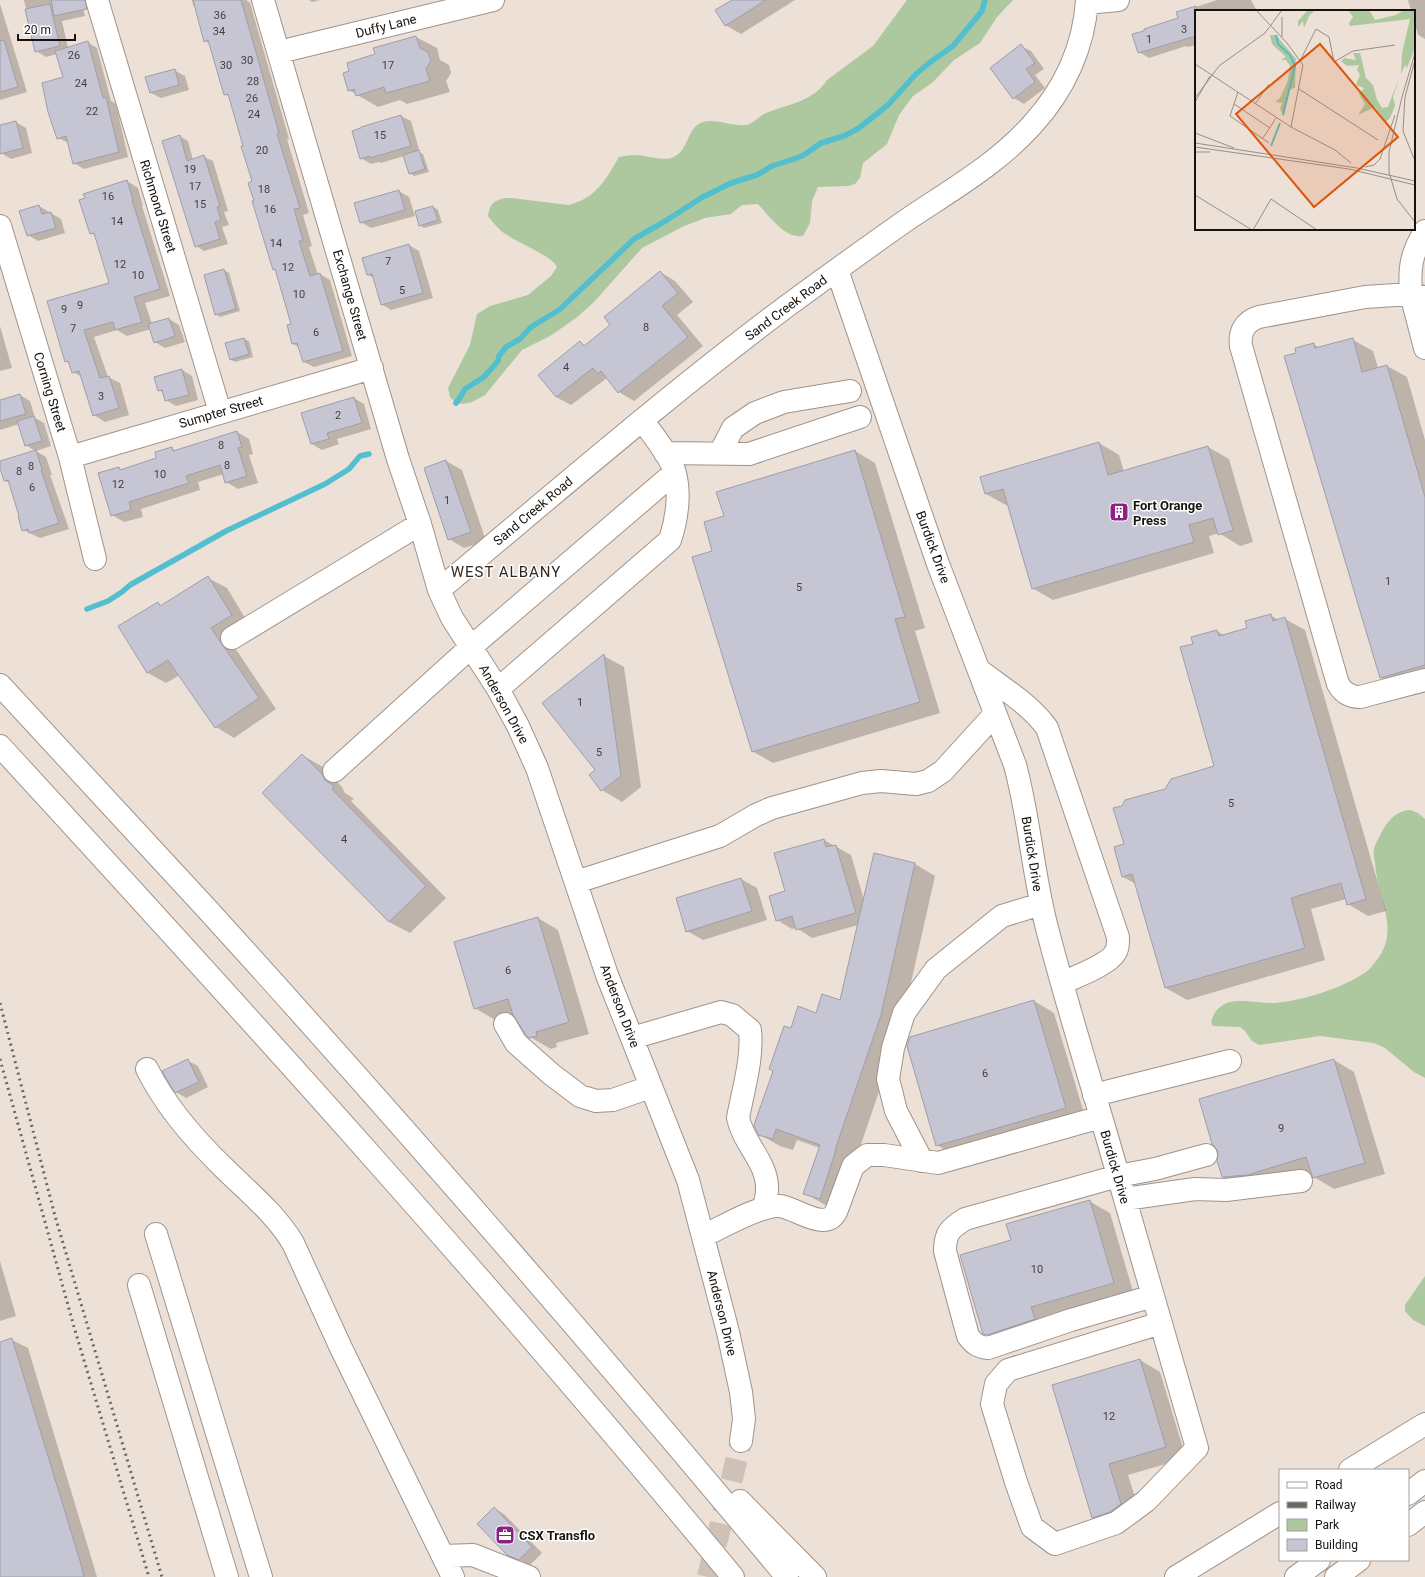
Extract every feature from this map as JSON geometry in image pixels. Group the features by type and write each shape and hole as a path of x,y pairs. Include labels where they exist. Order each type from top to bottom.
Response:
{"main road":[{"name":"Richmond Street","path":"97,0 220,412"},
{"name":"Exchange Street","path":"263,0 398,459 420,524 439,590"},
{"name":"Duffy Lane","path":"279,52 493,0"},
{"path":"1087,2 1118,0"},
{"name":"Sand Creek Road","path":"439,590 642,420 744,339 871,245 1007,150 1024,134 1045,108 1070,69 1081,41 1087,2"},
{"name":"Corning Street","path":"0,226 70,457 95,559"},
{"path":"1425,231 1412,256 1410,273 1418,296 1425,348"},
{"name":"Burdick Drive","path":"837,270 938,564 1015,765 1041,904 1062,983 1094,1095 1125,1199 1161,1323 1197,1448 1146,1501 1116,1523 1055,1544 1032,1528 992,1404 996,1384 1008,1370 1161,1323"},
{"path":"1418,296 1365,297 1259,317 1251,320 1245,326 1241,333 1240,342 1338,684 1345,693 1360,697 1425,680"},
{"name":"Sumpter Street","path":"70,457 372,368"},
{"path":"720,453 733,428 755,413 784,402 850,391"},
{"path":"665,453 749,454 860,417"},
{"path":"498,689 670,540 675,525 677,506 674,473 665,453 642,420"},
{"path":"334,771 471,648 674,473"},
{"path":"232,638 420,524"},
{"name":"Anderson Drive","path":"439,590 452,618 498,689 518,726 537,768 607,975 688,1180 728,1332 741,1392 744,1419 741,1441"},
{"path":"979,670 1030,709 1039,717 1047,728 1118,938 1118,948 1115,955 1100,965 1062,983"},
{"path":"0,685 206,908 346,1064 620,1380 787,1577"},
{"path":"576,882 720,836 756,815 772,808 862,783 880,781 916,784 928,781 943,770 995,714"},
{"path":"0,746 315,1091 589,1407 733,1577"},
{"path":"922,1161 896,1111 888,1079 893,1048 904,1013 936,969 1002,916 1041,904"},
{"path":"632,1038 721,1012 732,1015 750,1030 750,1056 738,1118 740,1128 764,1173 767,1188 764,1208"},
{"path":"505,1024 516,1042 551,1074 580,1096 596,1101 613,1100 650,1087"},
{"path":"1094,1095 1230,1061"},
{"path":"146,1069 167,1104 201,1146 270,1214 293,1242 341,1348 453,1577"},
{"path":"703,1236 764,1208 780,1206 818,1220 829,1220 836,1212 853,1166 867,1155 884,1155 938,1163 1101,1117"},
{"path":"1153,1296 1071,1320 988,1348 981,1347 974,1344 968,1336 945,1251 945,1243 951,1228 965,1219 1118,1176 1155,1169 1206,1155"},
{"path":"1125,1199 1195,1189 1226,1190 1301,1181"},
{"path":"156,1234 261,1577"},
{"path":"138,1285 227,1577"},
{"path":"620,1380 815,1577"},
{"path":"1352,1469 1425,1424"},
{"path":"1409,1493 1425,1481"},
{"path":"1409,1524 1425,1512"},
{"path":"1176,1577 1279,1514"},
{"path":"443,1556 472,1555 529,1577"},
{"path":"1296,1577 1318,1561"},
{"path":"1336,1577 1358,1561"}],"green space":[{"path":"907,0 1013,0 997,17 980,43 954,60 932,83 913,96 899,115 887,144 863,163 860,178 855,184 848,186 818,187 812,201 810,223 803,236 790,234 778,226 758,204 742,205 731,214 705,218 682,227 642,248 594,302 576,318 550,336 522,350 485,395 472,402 463,404 456,403 450,397 448,388 470,345 477,314 490,306 528,295 551,276 557,267 554,262 548,258 513,239 498,228 488,216 492,204 498,200 511,198 568,205 578,202 593,193 599,187 619,157 634,155 662,159 671,158 680,152 693,129 702,122 714,121 745,125 754,122 766,113 807,98 815,93 827,80 873,46"},
{"path":"1410,810 1418,813 1425,819 1425,1078 1414,1072 1385,1048 1374,1043 1320,1036 1259,1045 1252,1041 1240,1027 1212,1025 1212,1019 1216,1011 1221,1006 1228,1003 1241,1001 1274,1003 1297,1000 1322,993 1346,983 1357,978 1370,968 1383,949 1387,937 1386,913 1376,875 1374,855 1375,847 1389,821 1398,813"},
{"path":"1425,1276 1425,1326 1413,1320 1405,1311 1405,1305"}],"building":[{"path":"51,0 85,0 87,9 54,16"},
{"path":"193,0 241,0 279,133 277,134 300,208 294,209 303,240 299,241 310,276 320,273 343,351 303,362 297,343 292,344 287,325 291,324 275,269 273,270 252,201 254,201 248,183 252,181 241,146 243,146 228,94 224,95 208,40 204,42"},
{"path":"732,0 766,0 725,26 715,10"},
{"path":"50,4 60,46 35,52 25,9"},
{"path":"1196,6 1195,36 1138,53 1132,34 1178,18 1176,12"},
{"path":"416,36 420,48 428,52 431,61 426,69 430,81 386,93 384,87 356,96 354,89 348,91 343,73 349,71 347,63 375,54 373,48"},
{"path":"4,40 18,87 0,92 0,41"},
{"path":"88,41 103,98 106,97 119,152 73,164 66,136 57,139 48,112 42,83 63,77 55,51"},
{"path":"1021,44 1035,63 1026,69 1035,82 1013,99 990,68"},
{"path":"175,69 179,85 150,93 145,77"},
{"path":"401,115 411,146 370,158 370,156 360,159 352,131"},
{"path":"16,121 23,148 0,154 0,125"},
{"path":"180,135 187,161 204,155 220,206 217,207 221,220 215,222 220,239 195,247 162,141"},
{"path":"419,150 425,169 409,174 403,155"},
{"path":"127,180 160,289 134,297 142,322 115,330 113,322 84,330 100,378 109,376 119,408 93,416 79,371 72,373 68,361 65,362 47,301 109,283 94,233 90,234 79,200 85,198 83,194"},
{"path":"399,190 405,210 360,223 354,203"},
{"path":"39,205 42,214 51,212 56,228 27,236 19,211"},
{"path":"433,206 438,220 419,226 415,211"},
{"path":"409,244 423,293 381,305 372,274 367,275 362,258"},
{"path":"224,269 236,309 215,315 204,275"},
{"path":"660,271 678,293 662,306 688,337 618,393 601,371 598,374 593,368 556,397 538,375 580,341 584,346 610,325 604,317"},
{"path":"169,318 175,336 154,343 148,324"},
{"path":"244,338 249,354 230,360 225,343"},
{"path":"1353,338 1362,372 1387,365 1425,497 1425,665 1380,678 1284,356 1296,353 1295,348 1314,343 1315,348"},
{"path":"182,369 189,395 165,401 162,390 158,391 154,377"},
{"path":"20,394 26,414 0,421 0,400"},
{"path":"354,397 362,423 327,433 329,439 311,444 301,413"},
{"path":"34,416 42,441 25,446 17,421"},
{"path":"237,431 242,447 238,448 247,476 225,483 220,465 186,476 189,483 129,502 131,510 111,516 98,473 119,467 120,470 156,458 155,452 172,447 173,451"},
{"name":"Fort Orange Press","path":"1099,442 1108,475 1208,446 1233,530 1218,535 1213,518 1189,525 1194,542 1032,589 1003,489 985,494 980,477"},
{"path":"36,450 42,469 41,470 59,523 29,533 28,529 22,531 8,480 4,481 0,468 0,461"},
{"path":"855,450 905,617 895,619 920,702 752,752 692,557 712,551 704,522 724,516 716,492"},
{"path":"446,460 471,532 448,540 424,468"},
{"path":"208,576 232,615 211,628 259,698 215,728 168,660 147,673 118,626 158,602 160,606"},
{"path":"1271,614 1273,621 1285,617 1366,899 1347,905 1341,883 1291,898 1305,948 1165,988 1132,874 1122,877 1114,847 1124,844 1113,808 1122,806 1125,800 1165,789 1171,779 1214,766 1180,647 1193,644 1191,637 1217,630 1219,636 1247,628 1245,621"},
{"path":"604,654 621,776 601,791 589,775 595,770 542,703"},
{"path":"302,754 322,774 325,780 334,786 332,789 426,886 389,922 262,793"},
{"path":"824,839 826,847 836,845 856,913 796,930 792,916 776,921 769,896 785,891 774,853"},
{"path":"874,853 915,863 881,1015 820,1199 803,1194 820,1145 776,1129 773,1139 758,1135 754,1125 773,1071 769,1069 784,1026 791,1028 798,1006 816,1013 822,994 840,1000"},
{"path":"741,878 752,911 686,932 676,898"},
{"path":"538,917 569,1022 536,1032 537,1036 529,1038 513,1015 508,999 474,1009 454,942"},
{"path":"1034,1000 1066,1108 936,1146 907,1046 910,1037"},
{"path":"188,1059 199,1082 175,1093 162,1071"},
{"path":"1334,1059 1365,1163 1313,1178 1306,1157 1247,1175 1222,1177 1217,1161 1218,1151 1212,1144 1199,1099"},
{"path":"1090,1200 1114,1283 1031,1307 1035,1319 987,1335 983,1334 960,1255 1011,1240 1006,1224"},
{"path":"12,1338 84,1577 0,1577 0,1342"},
{"path":"1140,1359 1166,1447 1109,1464 1121,1504 1110,1512 1092,1518 1052,1385"},
{"name":"CSX Transflo","path":"494,1507 532,1547 519,1560 507,1555 477,1524"}],"waterway":[{"path":"456,403 465,389 484,377 498,361 499,356 506,347 520,339 531,327 559,310 634,239 701,198 731,183 757,175 772,166 804,155 821,143 844,136 859,128 888,105 916,74 953,46 982,11 985,0"},
{"path":"87,609 108,601 130,585 226,531 325,484 349,469 360,456 369,454"}],"tunnel":[{"path":"708,1577 741,1441"}],"railway":[{"path":"0,1003 55,1216 162,1577"},
{"path":"0,1059 74,1327 149,1577"}],"place":[{"name":"Fort Orange Press","path":"1119,512"},
{"name":"CSX Transflo","path":"505,1535"}],"district":[{"name":"WEST ALBANY","path":"506,572"}]}
